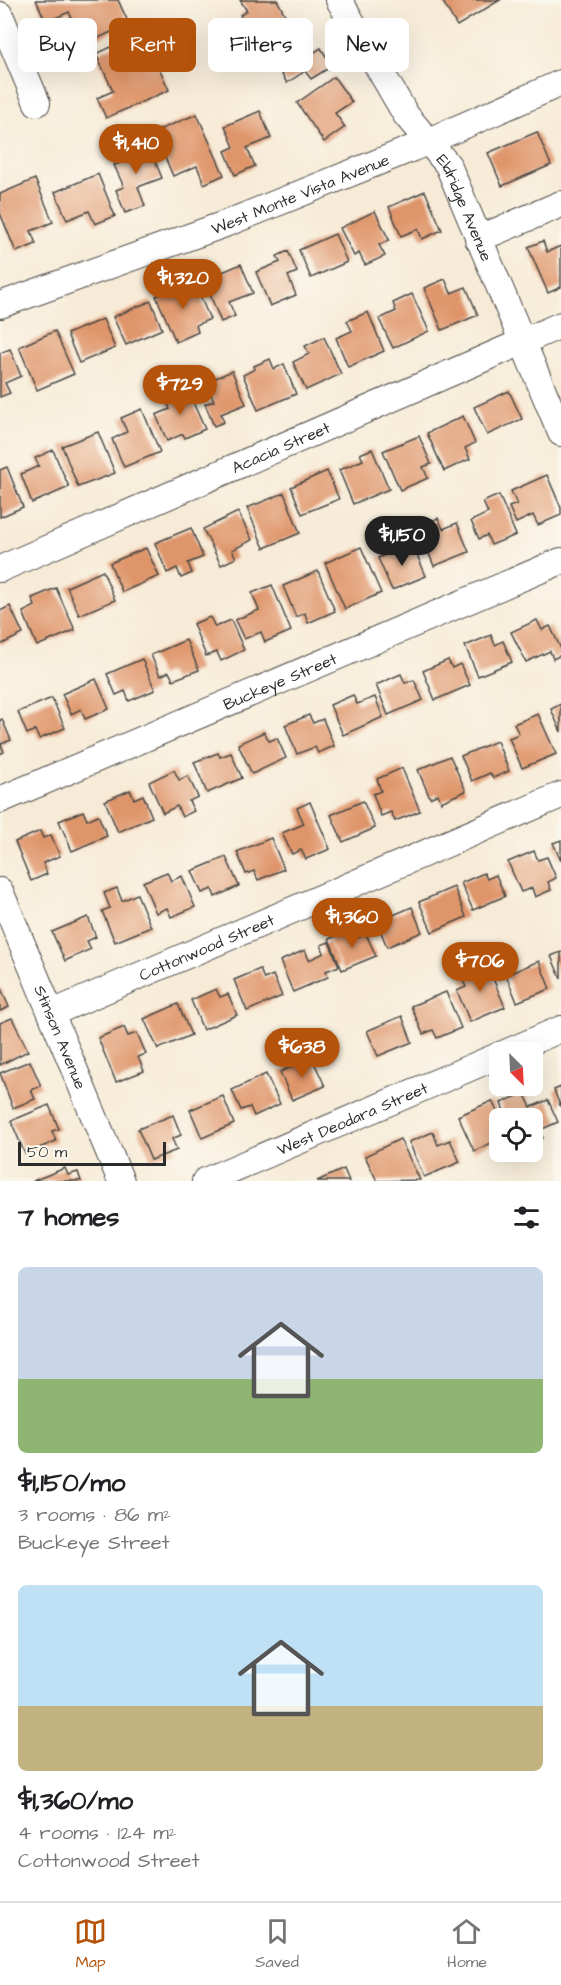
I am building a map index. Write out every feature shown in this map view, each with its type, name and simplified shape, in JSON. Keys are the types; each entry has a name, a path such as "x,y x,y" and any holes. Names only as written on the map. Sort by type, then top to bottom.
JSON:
{"street":[{"name":"Eldridge Avenue","path":"339,0 406,115 448,165 561,433"},
{"path":"0,15 37,103"},
{"name":"West Monte Vista Avenue","path":"0,305 225,224 561,83"},
{"path":"478,238 561,204"},
{"name":"Acacia Street","path":"0,569 561,325"},
{"name":"Buckeye Street","path":"0,800 561,561"},
{"name":"Cottonwood Street","path":"52,1013 561,795"},
{"name":"Stinson Avenue","path":"0,891 121,1181"},
{"path":"531,1042 561,1029"},
{"name":"West Deodara Street","path":"205,1181 489,1060"}],"building":[{"path":"36,0 118,0 126,18 109,18 109,33 97,39 97,18 72,18 69,12 55,18 44,18"},
{"path":"240,0 277,0 287,18 242,18 240,15 247,11"},
{"path":"442,0 500,0 457,26"},
{"path":"109,48 109,72 161,72 169,90 106,118 97,98 113,91 97,54"},
{"path":"321,48 325,55 325,70 311,79 306,72 313,72 313,53"},
{"path":"280,72 304,72 287,83"},
{"path":"334,77 352,102 335,113 345,127 324,142 297,103"},
{"path":"260,111 271,138 247,148 255,166 235,175 225,151 234,147 225,126"},
{"path":"197,114 224,175 204,184 197,166 173,176 154,132"},
{"path":"537,132 551,165 502,186 488,153"},
{"path":"147,141 162,178 138,187 145,206 125,213 116,190 124,187 114,165 126,161 122,151"},
{"path":"98,174 115,216 95,224 89,211 67,220 55,192"},
{"path":"35,179 53,222 31,231 36,244 16,252 0,213 0,194"},
{"path":"425,191 442,230 422,239 418,229 401,236 389,207"},
{"path":"375,211 389,240 379,245 385,256 365,265 359,253 354,256 340,228"},
{"path":"335,234 347,262 311,278 299,250"},
{"path":"543,241 547,252 561,246 561,287 548,293 528,247"},
{"path":"288,251 297,272 288,276 296,295 270,306 256,272 280,262 277,256"},
{"path":"241,264 253,293 229,302 235,316 221,322 204,280"},
{"path":"445,279 451,293 466,287 478,315 442,330 424,288"},
{"path":"193,280 210,319 196,325 198,332 176,342 156,296"},
{"path":"412,294 429,331 393,348 379,319 396,311 393,303"},
{"path":"151,301 162,329 126,345 113,317"},
{"path":"368,312 384,351 348,367 336,338 352,331 347,321"},
{"path":"103,319 115,348 79,363 67,334"},
{"path":"55,331 74,374 37,390 19,347"},
{"path":"324,337 341,374 306,390 293,362 309,354 305,346"},
{"path":"10,349 21,376 5,383 10,393 0,397 0,353"},
{"path":"270,359 274,369 284,364 296,394 258,410 243,375 255,369 254,366"},
{"path":"232,371 246,404 221,414 224,422 214,426 205,404 214,401 206,382"},
{"path":"186,387 205,429 185,438 183,434 167,441 156,415 170,409 164,396"},
{"path":"509,391 522,419 487,435 474,407"},
{"path":"142,409 160,452 124,467 112,439 127,432 121,418"},
{"path":"463,416 475,443 465,448 470,459 444,471 427,433"},
{"path":"98,432 115,473 78,487 62,446"},
{"path":"419,436 431,464 423,467 428,478 400,490 383,451"},
{"path":"372,449 389,489 353,504 339,470 363,460 360,454"},
{"path":"53,450 69,487 32,503 21,474 39,466 35,458"},
{"path":"7,467 23,507 0,517 0,470"},
{"path":"327,471 339,499 302,514 291,487"},
{"path":"547,475 561,508 561,515 538,525 533,515 516,523 509,507 517,504 511,491"},
{"path":"284,493 300,533 264,548 247,508"},
{"path":"499,495 516,535 491,545 487,535 479,539 471,521 488,513 483,502"},
{"path":"238,512 252,540 232,550 236,558 221,565 203,529"},
{"path":"438,518 443,529 457,523 469,552 434,566 423,539 432,535 427,523"},
{"path":"191,528 203,557 188,563 192,573 181,578 177,568 167,573 155,543"},
{"path":"412,543 426,576 392,590 378,558"},
{"path":"361,547 381,593 345,609 325,563"},
{"path":"146,548 159,576 122,592 110,563"},
{"path":"103,571 115,600 79,615 67,587"},
{"path":"318,571 335,611 308,623 305,613 296,617 283,586"},
{"path":"272,585 291,631 265,642 261,632 244,639 235,620 259,610 252,593"},
{"path":"56,588 75,630 37,646 23,612 35,606 32,598"},
{"path":"10,606 23,634 0,645 0,611"},
{"path":"210,617 215,627 231,620 244,650 221,661 217,652 206,656 193,624"},
{"path":"537,620 542,630 550,626 561,649 561,655 553,659 550,651 526,662 511,632"},
{"path":"491,635 495,645 503,641 512,662 478,676 465,646"},
{"path":"186,640 199,670 173,680 169,672 160,676 151,655"},
{"path":"142,659 155,690 129,701 125,691 116,695 107,674"},
{"path":"448,660 452,668 460,664 470,685 435,700 423,671"},
{"path":"401,674 405,683 414,680 423,700 388,715 376,685"},
{"path":"96,679 109,709 85,719 81,709 71,714 62,694"},
{"path":"353,695 357,704 375,697 383,717 343,735 330,705"},
{"path":"52,698 65,728 39,739 35,730 27,734 18,712"},
{"path":"561,704 561,732 551,709"},
{"path":"538,714 556,754 522,768 509,738 519,734 514,724"},
{"path":"309,715 313,723 323,719 334,746 318,753 315,747 297,754 285,725"},
{"path":"2,719 11,740 1,744 4,752 0,754 0,720"},
{"path":"264,732 269,741 277,738 286,758 252,774 238,744"},
{"path":"497,741 509,771 493,778 490,773 472,781 461,756"},
{"path":"218,753 220,757 231,753 242,778 207,793 194,762"},
{"path":"450,756 466,791 441,802 438,794 430,798 418,770"},
{"path":"402,768 420,811 395,821 391,812 381,816 373,794 381,791 377,779"},
{"path":"174,770 179,780 188,776 198,797 189,801 194,811 182,817 177,806 163,813 149,782"},
{"path":"130,790 134,799 143,795 152,817 118,832 105,801"},
{"path":"363,801 375,828 343,842 331,815"},
{"path":"310,802 330,849 306,859 301,850 292,854 282,833 304,824 297,808"},
{"path":"83,811 87,820 98,815 107,836 72,851 59,821"},
{"path":"40,831 43,838 51,835 60,856 43,863 47,874 31,881 15,842"},
{"path":"271,838 284,869 258,880 254,871 246,874 237,852"},
{"path":"561,840 561,861 553,843"},
{"path":"534,851 538,860 547,857 556,878 548,882 551,890 535,897 532,888 521,892 508,862"},
{"path":"226,857 239,886 215,897 212,889 202,893 192,871"},
{"path":"167,872 171,881 182,876 195,907 171,917 167,908 156,913 143,882"},
{"path":"484,873 487,879 496,875 505,896 473,910 461,883"},
{"path":"454,887 466,917 432,932 419,902"},
{"path":"117,888 122,901 137,894 151,927 115,942 102,911 110,908 104,893"},
{"path":"412,907 422,932 387,947 377,922"},
{"path":"88,917 96,937 87,941 91,949 65,961 52,932"},
{"path":"354,929 357,938 366,934 376,956 342,970 329,939"},
{"path":"329,942 339,966 326,971 328,977 293,992 280,961 305,950 309,960 324,953 321,945"},
{"path":"561,952 561,979 551,956"},
{"path":"539,961 550,989 517,1002 506,975"},
{"path":"486,962 505,1007 470,1022 457,991 466,987 459,973"},
{"path":"260,969 264,979 273,975 282,996 247,1011 234,980"},
{"path":"0,986 9,1007 0,1011"},
{"path":"216,989 220,997 228,994 237,1015 203,1030 191,1000"},
{"path":"446,992 461,1028 437,1038 433,1030 423,1034 411,1006"},
{"path":"178,1004 191,1035 158,1049 144,1019"},
{"path":"402,1016 412,1042 378,1056 367,1031"},
{"path":"12,1018 28,1051 0,1065 0,1023"},
{"path":"124,1027 128,1036 137,1033 146,1054 138,1057 144,1071 116,1082 98,1038"},
{"path":"312,1058 325,1086 292,1100 280,1072"},
{"path":"30,1061 41,1086 31,1090 35,1099 13,1108 0,1073"},
{"path":"266,1074 280,1104 254,1116 250,1107 241,1110 232,1090"},
{"path":"561,1087 561,1108 554,1090"},
{"path":"223,1096 234,1124 202,1138 190,1110"},
{"path":"517,1096 526,1096 531,1107 548,1100 558,1122 543,1129 543,1108 503,1108 501,1103"},
{"path":"492,1101 496,1108 489,1108 489,1144 474,1151 458,1116"},
{"path":"49,1105 59,1129 52,1131 56,1141 25,1154 11,1121"},
{"path":"173,1115 181,1135 172,1139 177,1150 151,1160 138,1129"},
{"path":"433,1132 438,1145 450,1140 460,1162 424,1177 409,1142"},
{"path":"400,1139 420,1180 377,1181 365,1156"},
{"path":"65,1168 68,1175 78,1172 81,1181 33,1181"},
{"path":"344,1169 349,1181 317,1181"}]}
